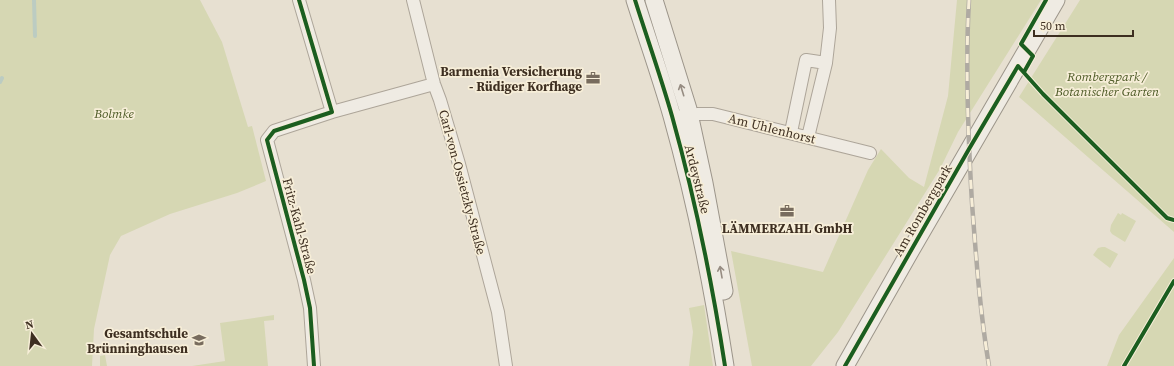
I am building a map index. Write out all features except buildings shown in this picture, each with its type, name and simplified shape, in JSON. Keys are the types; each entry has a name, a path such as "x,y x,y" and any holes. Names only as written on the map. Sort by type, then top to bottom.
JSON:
{"main road":[{"name":"Ardeystraße","path":"634,0 673,119 691,188 710,276 725,366"},
{"name":"Ardeystraße","path":"654,0 689,114 722,274 736,366"},
{"name":"Am Rombergpark","path":"845,366 1056,0"},
{"path":"831,366 862,336"}],"street":[{"path":"299,0 332,112 434,84"},
{"name":"Carl-von-Ossietzky-Straße","path":"412,0 434,84 457,157 498,312 506,366"},
{"path":"808,137 826,63 830,28 829,0"},
{"path":"791,132 806,60 826,63"},
{"name":"Fritz-Kahl-Straße","path":"314,366 310,308 267,140 274,131 332,112"},
{"name":"Am Uhlenhorst","path":"673,119 689,114 713,114 791,132 870,153"}],"green space":[{"name":"Bolmke","path":"0,0 200,0 222,42 248,127 252,126 266,181 237,193 170,214 121,236 110,255 94,329 92,366 0,366"},
{"path":"957,0 1041,0 958,132 940,169 838,332 811,366 752,366 731,251 823,272 868,170 881,149 909,178 924,187 948,96"},
{"name":"Rombergpark / Botanischer Garten","path":"1080,0 1174,0 1174,232 1019,97"},
{"path":"1118,213 1121,215 1122,213 1136,221 1125,242 1112,234 1110,231 1111,225"},
{"path":"1105,247 1118,254 1110,268 1093,255 1098,248"},
{"path":"1174,258 1174,366 1107,366 1119,335"},
{"path":"704,305 713,366 689,366 693,332 689,308"},
{"path":"274,315 274,320 264,321 268,366 192,366 225,361 220,323"},
{"path":"105,355 107,366 100,366 100,356"}],"waterway":[{"path":"34,0 35,36"},
{"path":"0,82 2,78"}],"railway":[{"path":"969,0 967,76 968,127 979,284 989,366"}],"cycle path":[{"path":"299,0 332,112 274,131 267,140 310,308 314,366"},
{"path":"635,0 668,101 688,178 709,272 725,366"},
{"path":"1024,72 1033,56 1021,44 1046,0"},
{"path":"845,366 1018,66 1043,94 1167,218 1174,220"},
{"path":"1124,366 1174,281"}],"place":[{"name":"Barmenia Versicherung - Rüdiger Korfhage","path":"593,78"},
{"name":"LÄMMERZAHL GmbH","path":"787,211"},
{"name":"Gesamtschule Brünninghausen","path":"199,340"}]}
